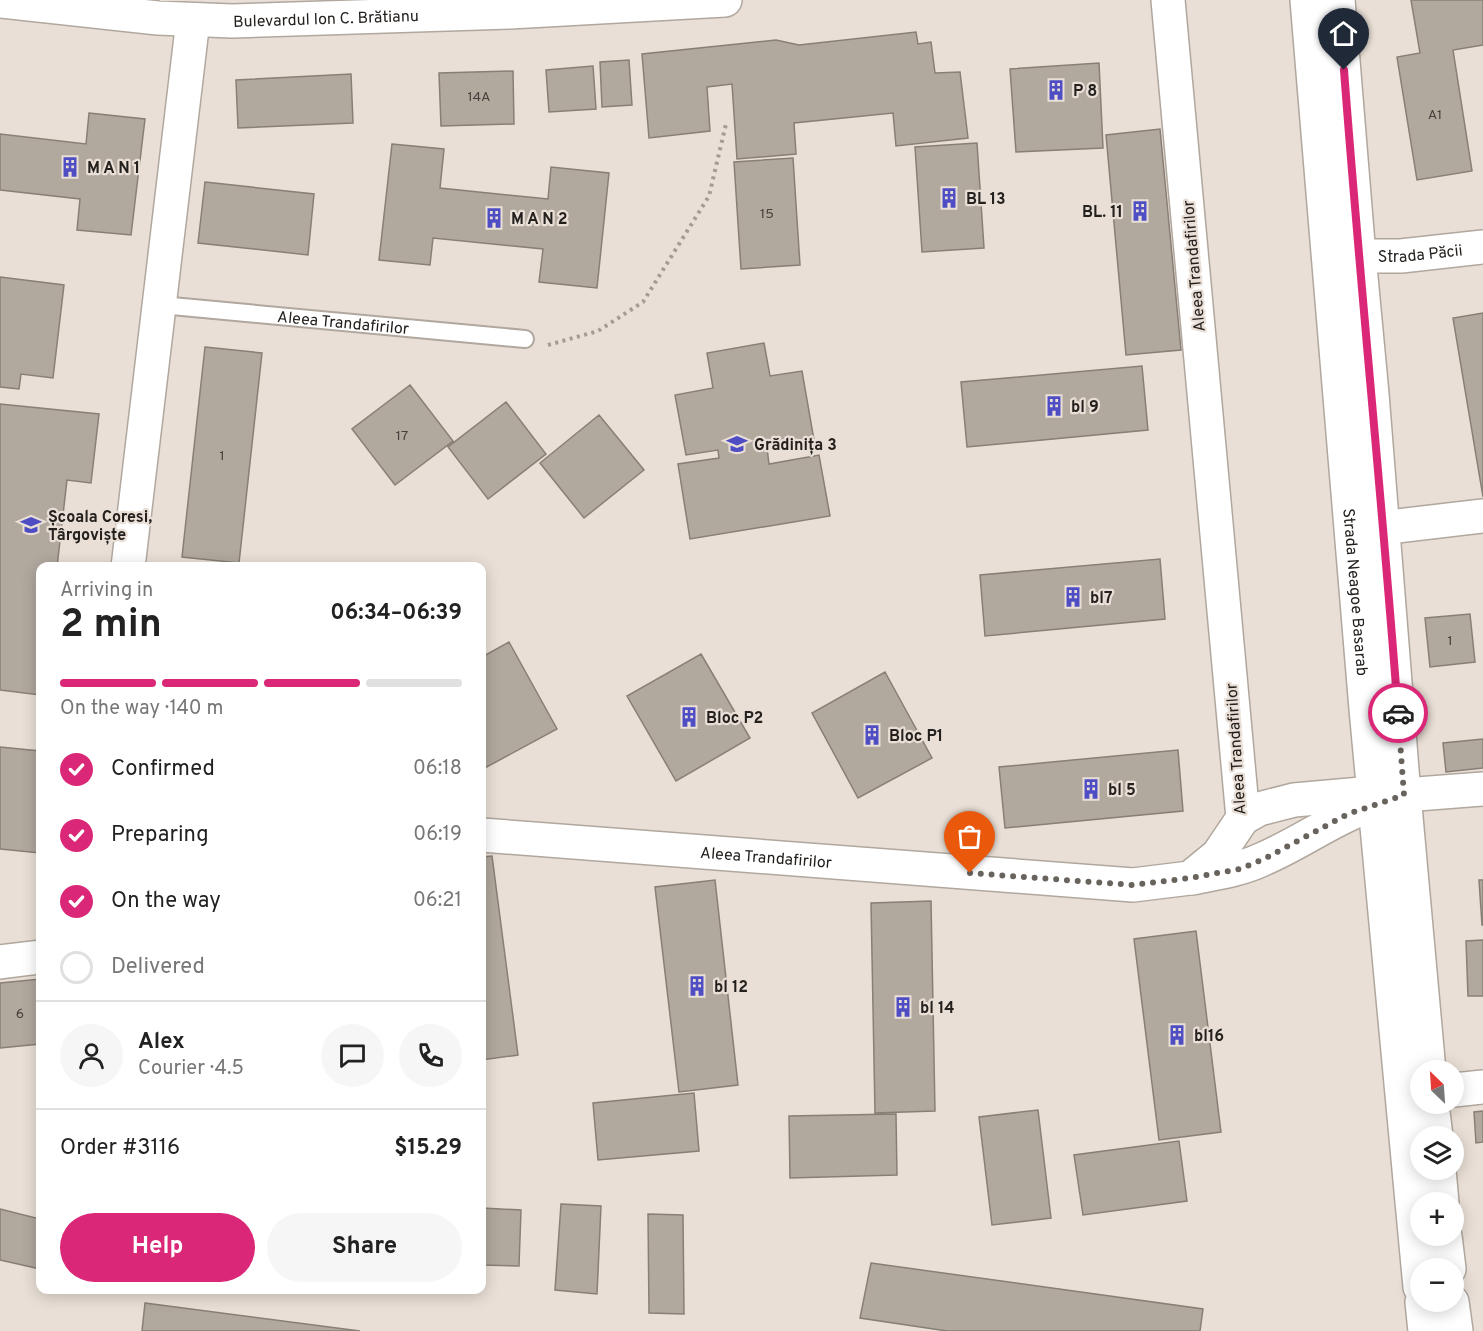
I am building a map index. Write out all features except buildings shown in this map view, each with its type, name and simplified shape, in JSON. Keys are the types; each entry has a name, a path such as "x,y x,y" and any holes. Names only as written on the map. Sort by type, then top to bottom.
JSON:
{"street":[{"name":"Bulevardul Ion C. Brătianu","path":"0,1 148,17 191,10 267,20 510,12 715,0"},
{"name":"Aleea Trandafirilor","path":"486,835 1133,885 1190,878 1218,855 1243,818 1168,0"},
{"name":"Strada Neagoe Basarab","path":"1318,2 1327,249 1351,532 1384,797 1410,1081"},
{"name":"Strada Neagoe Basarab","path":"1318,2 1359,256 1372,394 1383,528 1384,797 1427,1060"},
{"path":"129,562 161,305 191,10"},
{"name":"Strada Păcii","path":"1327,249 1359,256 1401,256 1483,247"},
{"path":"1351,532 1483,516"},
{"path":"1243,818 1258,809 1280,802 1483,789"},
{"path":"1190,878 1248,866 1384,797"},
{"path":"0,962 36,958"},
{"path":"1464,1089 1483,1087"},
{"name":"Strada Neagoe Basarab","path":"1412,1114 1419,1258"},
{"path":"1423,1312 1425,1331"},
{"path":"1453,1312 1456,1331"}],"lane":[{"name":"Aleea Trandafirilor","path":"161,305 525,339"}],"path":[{"path":"542,347 598,331 643,302 709,196 726,124"}],"way so far":[{"path":"970,873 1133,885 1240,869 1264,859 1348,814 1404,795 1398,713"}],"place":[{"name":"P 8","path":"1056,90"},
{"name":"M A N 1","path":"70,167"},
{"name":"BL 13","path":"949,198"},
{"name":"BL. 11","path":"1140,211"},
{"name":"M A N 2","path":"494,218"},
{"name":"bl 9","path":"1054,406"},
{"name":"Grădinița 3","path":"737,444"},
{"name":"Școala Coresi, Târgoviște","path":"31,525"},
{"name":"bl7","path":"1073,597"},
{"name":"Bloc P2","path":"689,717"},
{"name":"Bloc P1","path":"872,735"},
{"name":"bl 5","path":"1091,789"},
{"name":"bl 12","path":"697,986"},
{"name":"bl 14","path":"903,1007"},
{"name":"bl16","path":"1177,1035"}],"route":[{"path":"1344,70 1398,713"}]}
